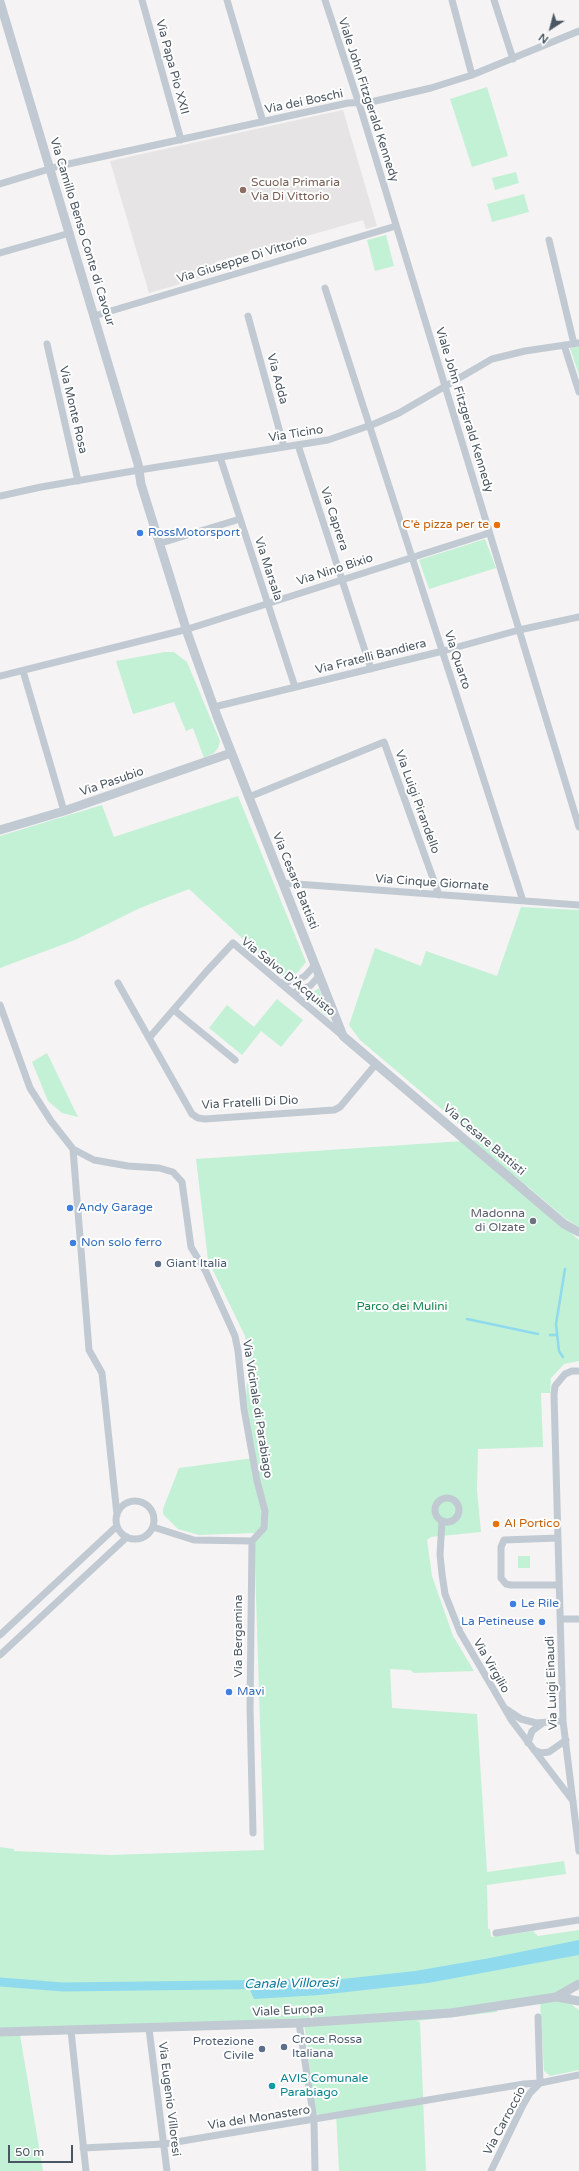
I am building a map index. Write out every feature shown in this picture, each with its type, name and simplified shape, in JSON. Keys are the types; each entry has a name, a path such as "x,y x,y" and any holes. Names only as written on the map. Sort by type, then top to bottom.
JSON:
{"street":[{"name":"Via Papa Pio XXII","path":"142,0 181,140"},
{"path":"227,0 263,122"},
{"name":"Viale John Fitzgerald Kennedy","path":"325,0 446,387 579,827"},
{"path":"452,0 472,75"},
{"path":"494,0 513,59"},
{"name":"Via Camillo Benso Conte di Cavour","path":"0,2 70,233 139,470 141,484 161,543"},
{"name":"Via dei Boschi","path":"0,184 50,170 181,140 358,102 371,102 425,89 472,75 579,31"},
{"name":"Via Giuseppe Di Vittorio","path":"94,316 396,226"},
{"path":"0,253 70,233"},
{"path":"549,240 576,343"},
{"name":"Via Quarto","path":"325,288 523,901"},
{"name":"Via Adda","path":"248,316 284,447"},
{"name":"Via Ticino","path":"0,496 139,470 328,440 369,426 409,408 446,387 475,367 498,357 576,343"},
{"name":"Via Monte Rosa","path":"47,344 78,481"},
{"path":"564,345 579,392"},
{"name":"Via Caprera","path":"298,445 371,669"},
{"name":"Via Marsala","path":"220,457 295,687"},
{"path":"161,543 240,519"},
{"name":"Via Nino Bixio","path":"188,629 489,533"},
{"name":"Via Cesare Battisti","path":"161,543 188,629 188,635 214,707 343,1036 564,1224 579,1232"},
{"name":"Via Fratelli Bandiera","path":"214,707 443,651 519,630 579,617"},
{"path":"0,676 188,629"},
{"path":"24,671 64,811"},
{"name":"Via Luigi Pirandello","path":"248,797 384,742 439,895"},
{"name":"Via Pasubio","path":"0,830 64,811 231,753"},
{"name":"Via Cinque Giornate","path":"282,883 579,905"},
{"name":"Via Salvo D'Acquisto","path":"149,1038 233,943 343,1036"},
{"path":"280,983 298,980 305,976 315,965"},
{"path":"293,993 310,986 319,976"},
{"path":"118,983 149,1038"},
{"name":"Via Vicinale di Parabiago","path":"0,1005 30,1088 51,1121 73,1149 94,1160 128,1166 159,1168 173,1172 182,1182 191,1247 209,1280 235,1336 238,1351 244,1409 257,1481 265,1510 264,1528 252,1540"},
{"path":"174,1010 235,1060"},
{"name":"Via Fratelli Di Dio","path":"149,1038 192,1114 198,1118 206,1119 334,1110 340,1107 376,1064"},
{"path":"73,1149 89,1350 102,1373 117,1526 127,1537 137,1539 143,1537 153,1527 153,1514 147,1505 141,1502 130,1502 124,1504 117,1515"},
{"name":"Via Luigi Einaudi","path":"579,1370 572,1370 560,1379 554,1394 563,1721 579,1851"},
{"name":"Via Virgilio","path":"442,1521 440,1555 445,1594 460,1632 501,1705 528,1743 573,1800"},
{"path":"0,1636 117,1526"},
{"path":"153,1527 194,1540 252,1540"},
{"path":"0,1656 127,1537"},
{"path":"558,1538 504,1540 501,1547 501,1578 506,1584 511,1585 560,1585"},
{"name":"Via Bergamina","path":"252,1540 250,1706 253,1833"},
{"path":"560,1620 579,1619"},
{"path":"501,1705 521,1719 543,1723 563,1721"},
{"path":"528,1743 532,1731 543,1723"},
{"path":"534,1750 541,1753 549,1752 566,1740"},
{"path":"496,1933 579,1920"},
{"name":"Viale Europa","path":"556,1997 579,1984"},
{"path":"579,1988 579,1993"},
{"name":"Viale Europa","path":"0,2032 149,2029 299,2023 451,2013 556,1997 579,2001"},
{"path":"538,2017 540,2083"},
{"path":"299,2023 314,2120 314,2171"},
{"name":"Via Eugenio Villoresi","path":"149,2029 167,2171"},
{"path":"71,2031 86,2171"},
{"name":"Via del Monastero","path":"83,2148 164,2144 524,2084 540,2083 579,2074"},
{"name":"Via Carroccio","path":"491,2171 523,2105 530,2093 540,2083"}],"shaded area":[{"name":"Scuola Primaria Via Di Vittorio","path":"343,110 377,226 366,229 363,220 215,262 218,273 149,293 110,161"}],"green space":[{"path":"487,87 508,156 472,167 450,99"},
{"path":"516,172 519,183 495,190 492,178"},
{"path":"524,194 529,212 492,222 487,204"},
{"path":"386,235 394,266 375,271 367,240"},
{"path":"579,347 579,375 570,348"},
{"path":"485,539 496,568 429,589 419,560"},
{"path":"165,652 174,652 187,662 220,741 218,748 214,753 204,758 193,728 186,731 174,702 133,714 116,661"},
{"path":"238,796 306,962 293,976 283,976 189,889 140,908 75,940 0,968 0,836 102,805 114,837"},
{"name":"Parco dei Mulini","path":"521,907 579,910 579,1227 566,1219 527,1186 523,1190 579,1240 579,1361 564,1364 551,1378 550,1393 541,1393 543,1447 478,1449 477,1490 481,1532 431,1537 427,1540 432,1576 453,1636 474,1671 414,1673 410,1670 390,1669 392,1708 477,1714 487,1872 564,1861 566,1874 487,1885 488,1929 490,1929 491,1937 533,1931 538,1936 579,1930 579,1987 571,1993 573,2006 579,2010 579,2070 550,2076 544,2071 540,1999 497,2005 497,2012 416,2021 420,2022 426,2171 339,2171 336,2113 318,2115 315,2112 304,2022 19,2029 43,2171 0,2171 0,1847 14,1849 14,1851 110,1855 264,1850 254,1533 199,1535 178,1529 163,1514 163,1509 179,1468 254,1458 246,1397 247,1383 252,1382 245,1336 208,1260 196,1159 478,1140 360,1040 349,1025 375,948 421,966 426,951 497,976"},
{"path":"319,988 328,1017 305,997"},
{"path":"277,999 303,1020 281,1047 261,1031 242,1055 209,1028 227,1005 254,1027"},
{"path":"47,1053 78,1117 62,1113 48,1101 32,1062"},
{"path":"518,1556 530,1556 530,1568 518,1568"}],"water":[{"path":"579,1940 579,1955 428,1983 320,1995 254,1999 248,1986 315,1982 415,1971"}],"waterway":[{"path":"563,1357 559,1351 556,1324 565,1269"},
{"path":"467,1319 538,1334"},
{"path":"550,1335 557,1335"},
{"name":"Canale Villoresi","path":"0,1982 63,1987 301,1984"}],"place":[{"name":"Scuola Primaria Via Di Vittorio","path":"243,190"},
{"name":"C'è pizza per te","path":"497,525"},
{"name":"RossMotorsport","path":"140,533"},
{"name":"Andy Garage","path":"70,1208"},
{"name":"Madonna di Olzate","path":"533,1221"},
{"name":"Non solo ferro","path":"73,1243"},
{"name":"Giant Italia","path":"158,1264"},
{"name":"Al Portico","path":"496,1524"},
{"name":"Le Rile","path":"513,1604"},
{"name":"La Petineuse","path":"542,1622"},
{"name":"Mavi","path":"229,1692"},
{"name":"Croce Rossa Italiana","path":"284,2047"},
{"name":"Protezione Civile","path":"262,2049"},
{"name":"AVIS Comunale Parabiago","path":"272,2086"}]}
